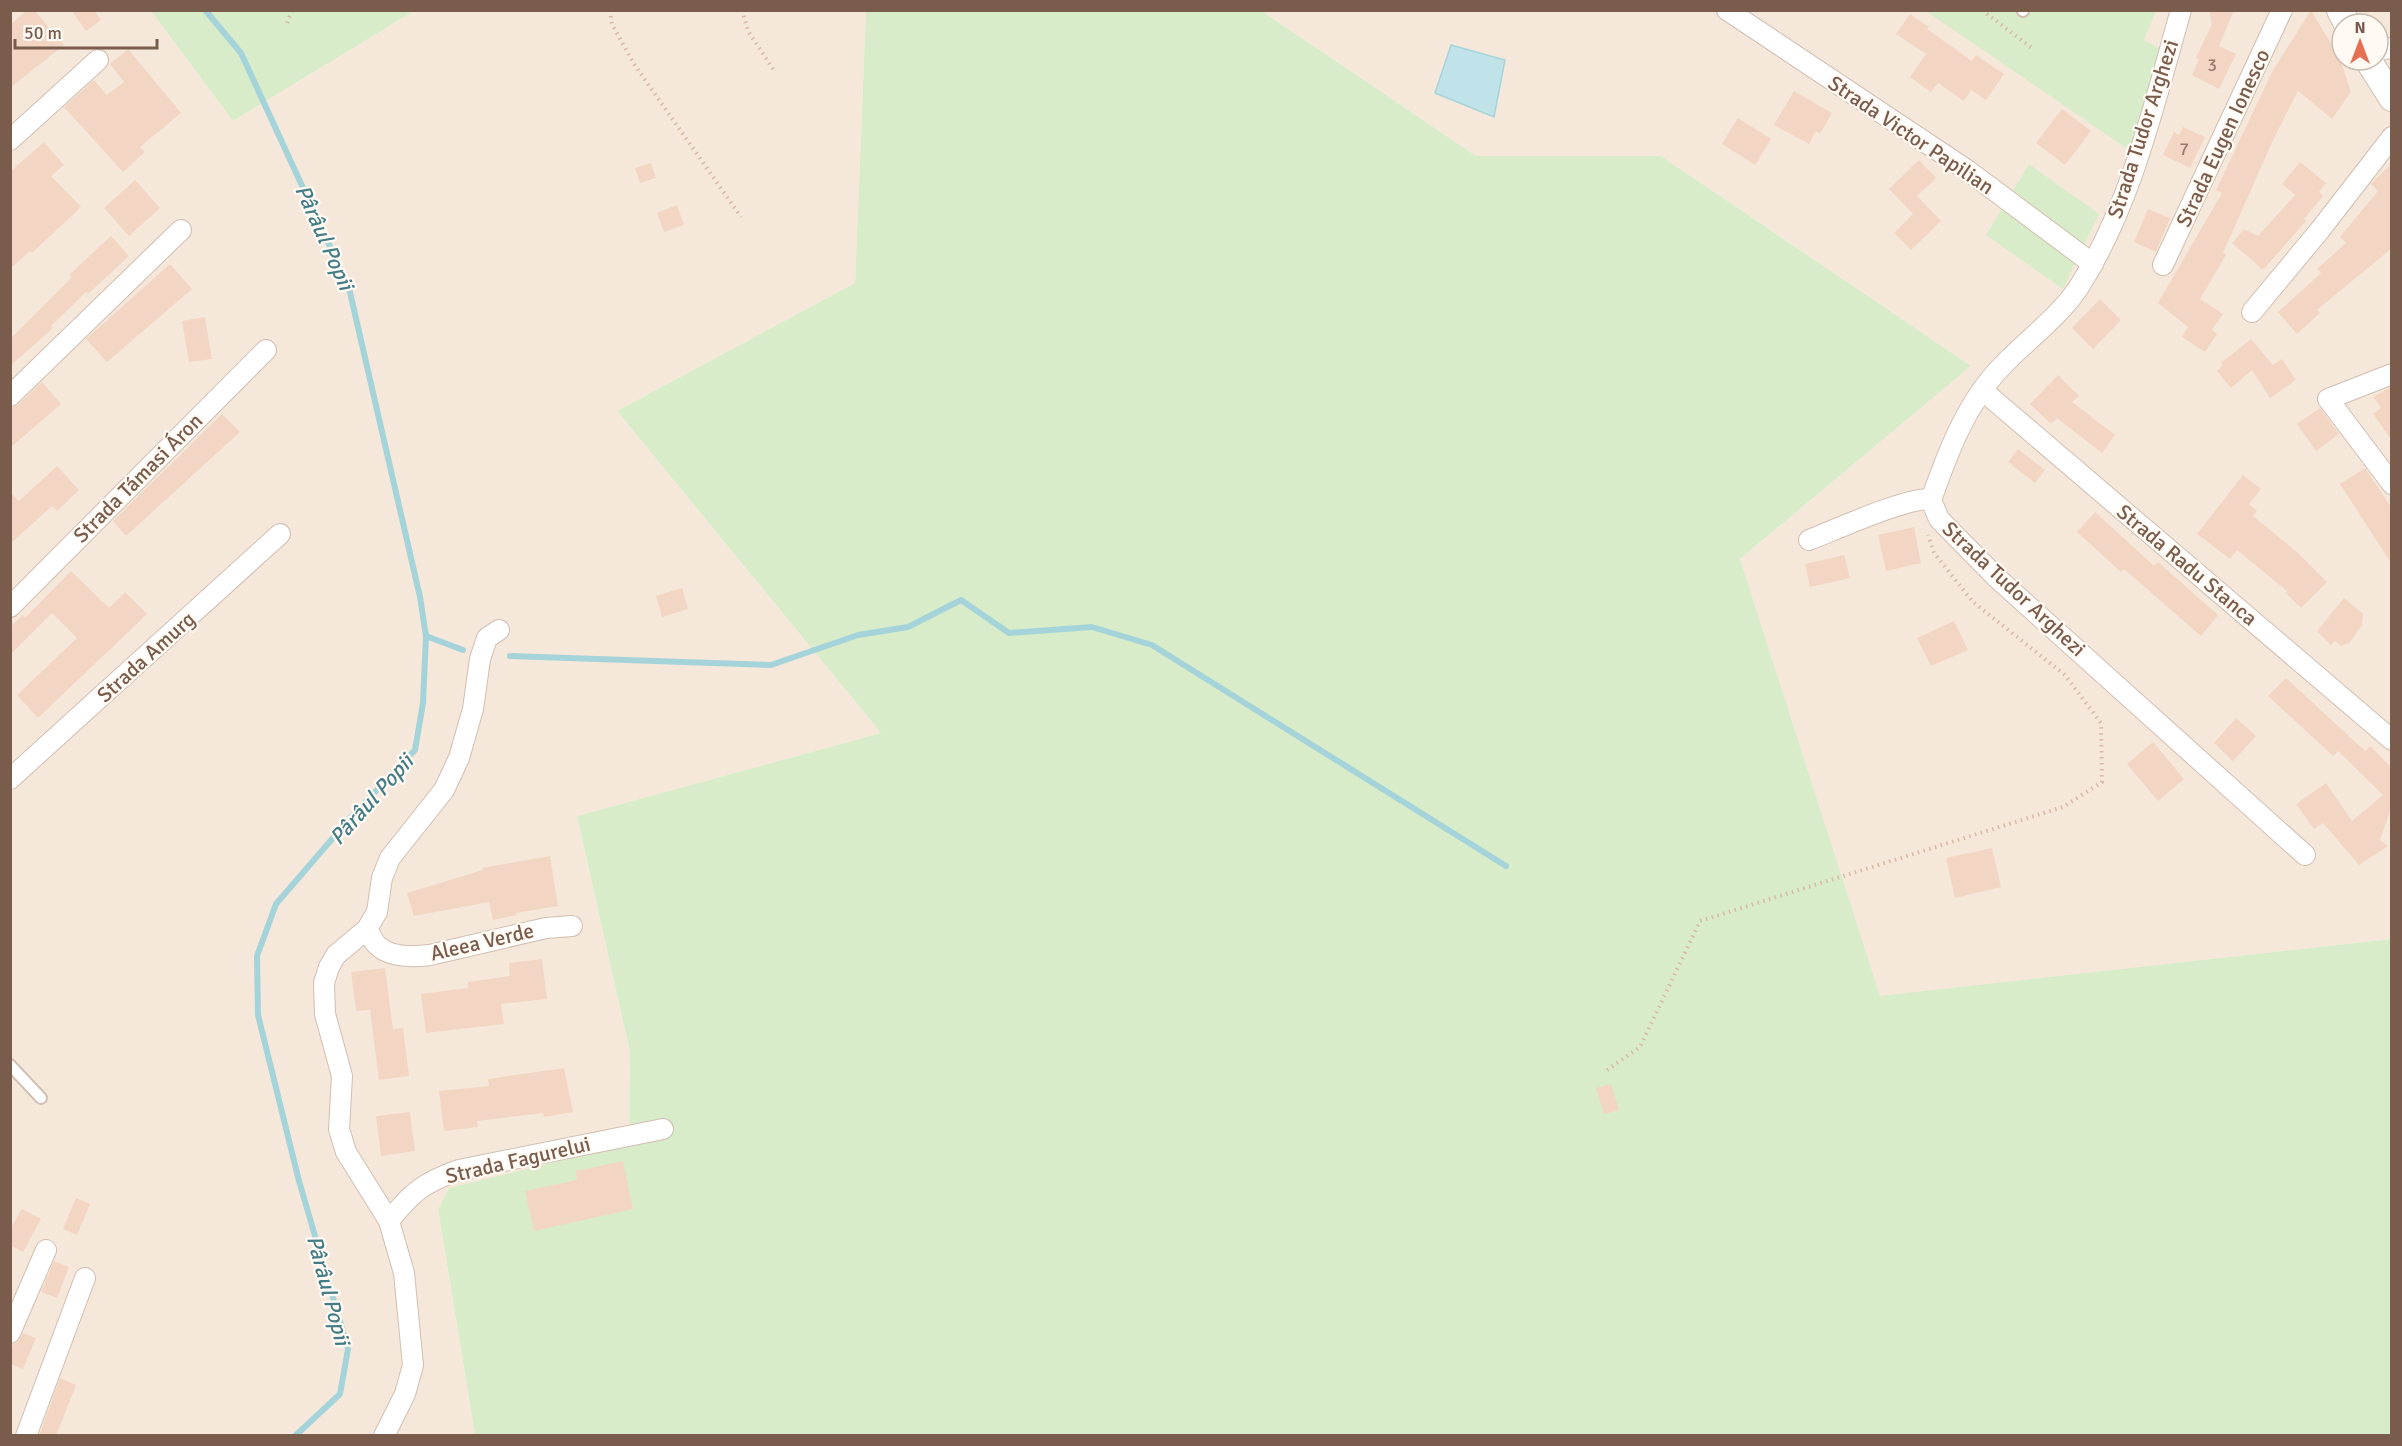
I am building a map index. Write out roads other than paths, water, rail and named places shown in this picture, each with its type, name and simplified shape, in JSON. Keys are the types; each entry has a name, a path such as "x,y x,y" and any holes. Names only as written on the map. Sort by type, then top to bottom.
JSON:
{"street":[{"name":"Strada Victor Papilian","path":"1727,10 1967,170 2093,264"},
{"name":"Strada Tudor Arghezi","path":"2181,10 2130,181 2093,264 2077,290 2058,313 2003,364 1982,390 1952,446 1928,499 1939,519 1997,578 2305,855"},
{"name":"Strada Eugen Ionesco","path":"2163,265 2282,10"},
{"path":"10,140 98,60"},
{"path":"2375,72 2391,98"},
{"path":"2252,312 2320,230 2391,137"},
{"path":"10,396 181,230"},
{"name":"Strada Támasi Áron","path":"10,607 266,350"},
{"path":"2391,374 2328,399 2391,484"},
{"name":"Strada Radu Stanca","path":"1982,390 2391,740"},
{"path":"1809,540 1879,513 1928,499"},
{"name":"Strada Amurg","path":"10,779 280,534"},
{"path":"384,1436 405,1394 413,1365 404,1273 389,1221 346,1152 339,1130 342,1076 323,1000 324,983 336,954 367,929 377,912 382,878 390,858 444,790 459,758 472,709 480,659 487,638 499,630"},
{"name":"Aleea Verde","path":"367,929 378,946 412,957 430,955 546,928 572,926"},
{"name":"Strada Fagurelui","path":"389,1221 417,1190 442,1176 459,1170 663,1129"},
{"path":"10,1333 46,1250"},
{"path":"26,1436 85,1278"}],"lane":[{"path":"10,1065 41,1098"}],"water":[{"path":"1451,45 1505,60 1494,117 1435,93"}],"waterway":[{"name":"Pârâul Popii","path":"205,10 241,53 349,288 420,597 426,636 423,703 415,750 351,817 276,904 257,956 258,1015 299,1181 348,1349 340,1394 295,1436"},
{"path":"510,656 771,665 858,635 908,627 961,600 1009,633 1092,627 1152,645 1506,866"},
{"path":"426,636 463,650"}]}
